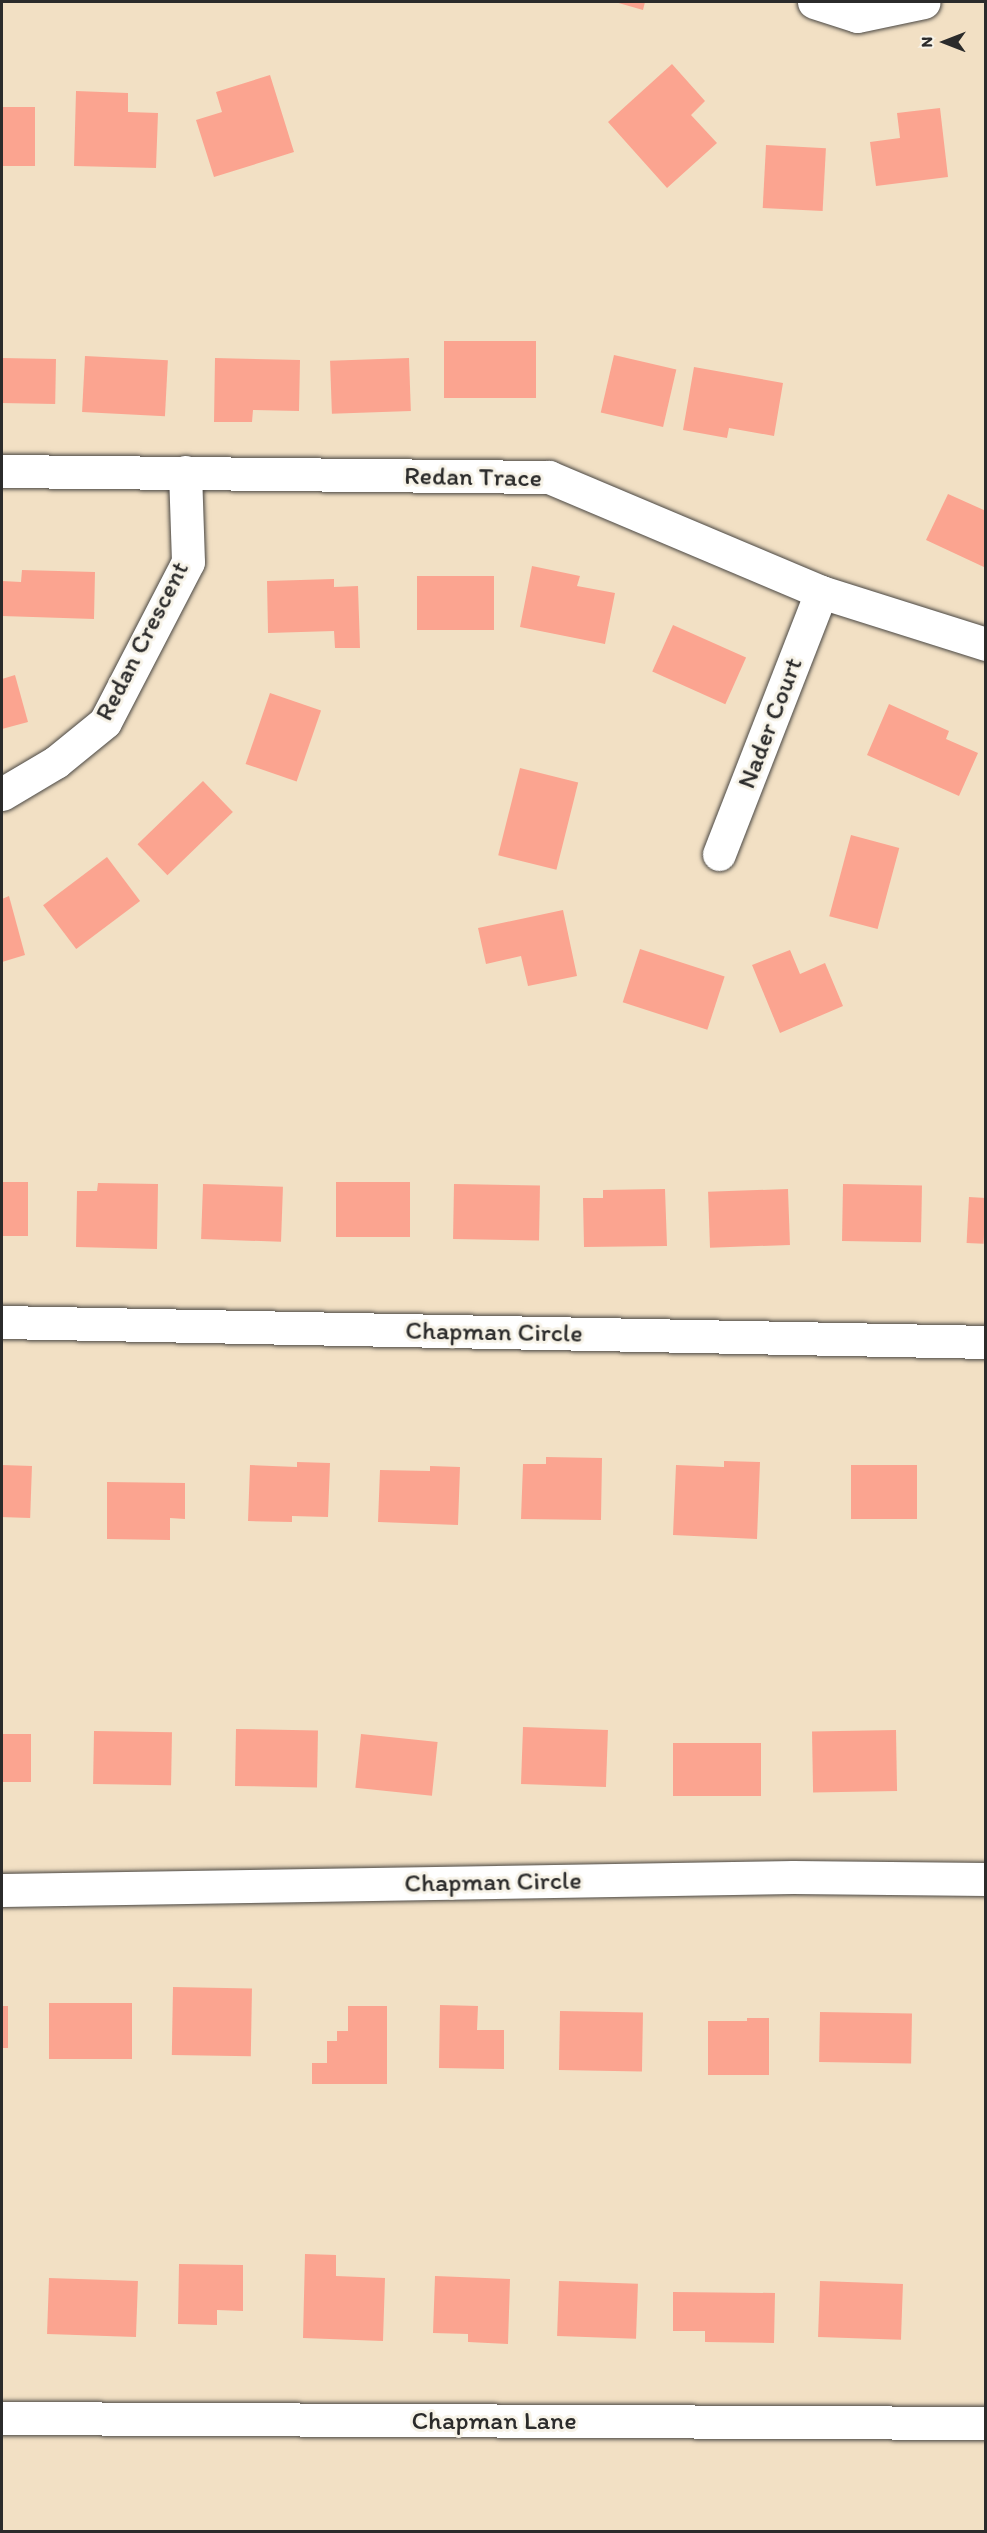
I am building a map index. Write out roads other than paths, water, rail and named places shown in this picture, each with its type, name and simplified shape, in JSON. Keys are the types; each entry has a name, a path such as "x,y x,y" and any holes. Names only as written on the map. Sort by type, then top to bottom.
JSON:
{"street":[{"path":"814,2 857,16 924,2"},
{"name":"Redan Trace","path":"2,471 549,477 821,592 986,644"},
{"name":"Redan Crescent","path":"2,794 56,762 105,722 188,562 185,472"},
{"name":"Nader Court","path":"719,854 821,592"},
{"name":"Chapman Circle","path":"2,1322 986,1342"},
{"name":"Chapman Circle","path":"2,1890 793,1877 986,1879"},
{"name":"Chapman Lane","path":"2,2418 986,2423"}]}
